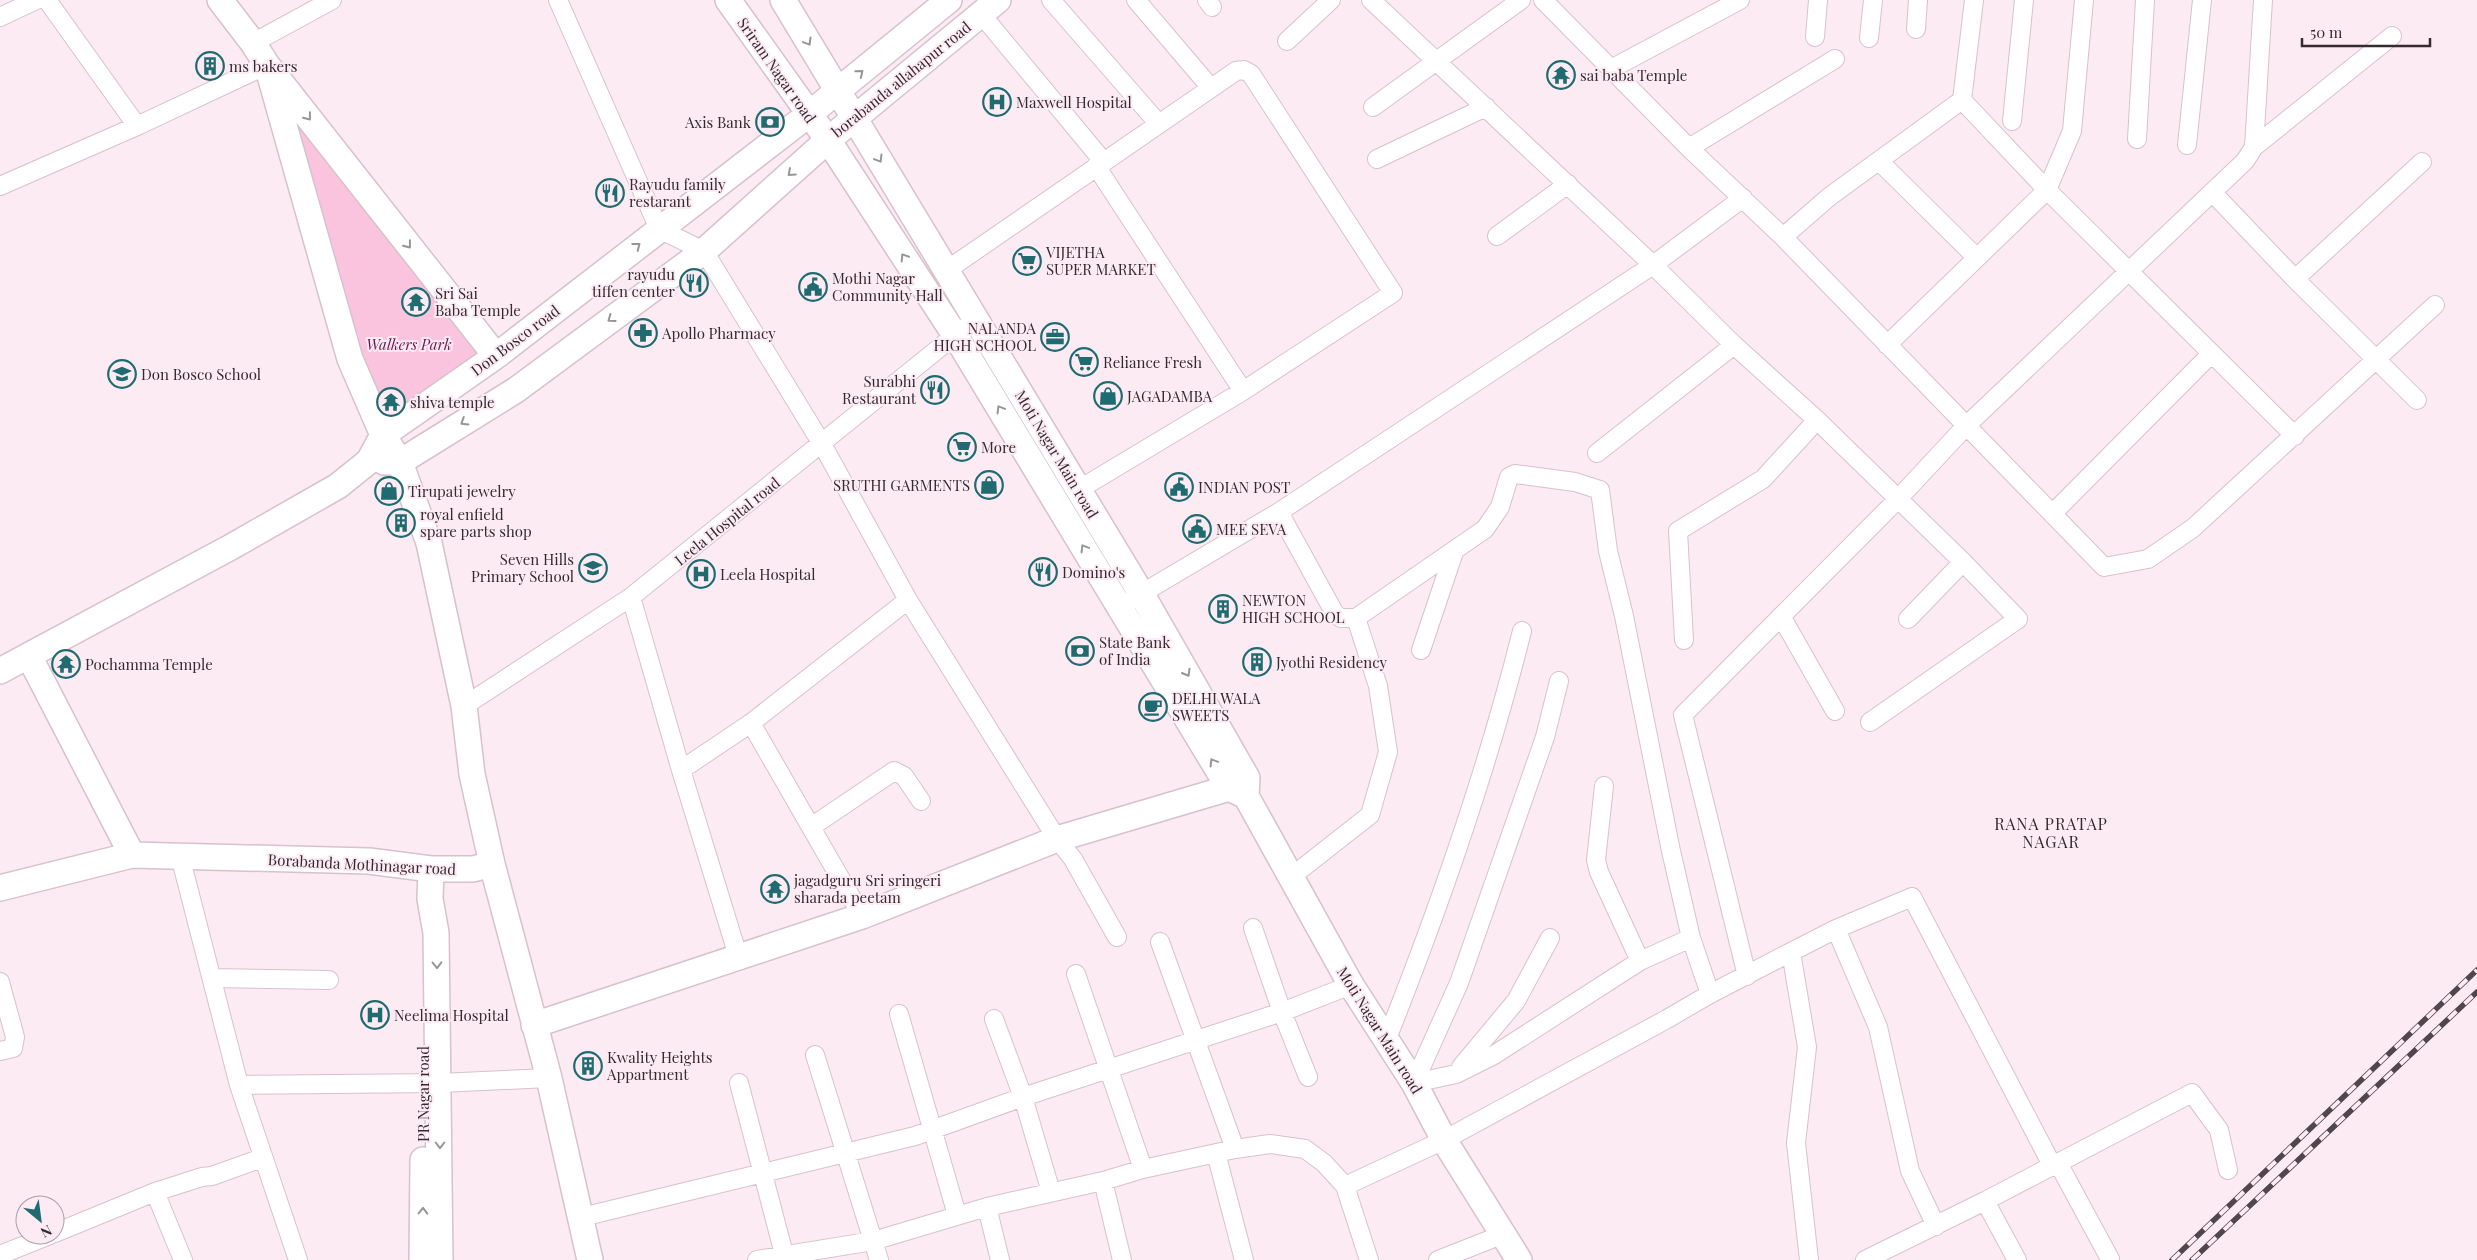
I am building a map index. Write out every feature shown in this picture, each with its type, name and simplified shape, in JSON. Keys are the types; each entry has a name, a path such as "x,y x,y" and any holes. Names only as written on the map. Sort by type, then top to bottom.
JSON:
{"street":[{"path":"0,17 36,0"},
{"path":"47,0 137,126"},
{"path":"220,0 253,43 267,65 496,356"},
{"path":"253,43 332,0"},
{"path":"558,0 659,229 704,251 822,444 908,600 1057,839 1073,859 1117,937"},
{"name":"Sriram Nagar road","path":"728,0 808,115 828,140"},
{"path":"784,0 854,118"},
{"name":"borabanda allahapur road","path":"808,115 949,0"},
{"path":"1051,0 1158,123"},
{"path":"1136,0 1211,88"},
{"path":"1287,41 1331,0"},
{"path":"1371,0 1568,184 1734,345 1818,420 1897,500 1963,562 2018,619 1870,722"},
{"path":"1373,107 1521,0"},
{"path":"1543,0 1689,148 1783,237 2104,567 2148,559 2193,528 2435,305"},
{"path":"1611,69 1740,0"},
{"path":"1815,36 1818,0"},
{"path":"1869,38 1873,0"},
{"path":"1916,29 1918,0"},
{"path":"1783,237 1829,197 1962,100 1974,0"},
{"path":"2012,121 2024,0"},
{"path":"1887,345 2047,190 2072,131 2084,0"},
{"path":"2137,139 2145,0"},
{"path":"2187,145 2202,0"},
{"path":"2254,147 2263,0"},
{"path":"989,7 1100,164 1243,391"},
{"name":"borabanda allahapur road","path":"828,140 989,7"},
{"path":"1747,976 1683,715 1897,500 1966,426 2245,161 2254,147 2392,36"},
{"path":"1689,148 1836,59"},
{"path":"0,186 137,126 267,65"},
{"path":"267,65 350,359 383,435 400,462 429,543 464,706 472,774 492,864 549,1078 582,1216 590,1260"},
{"path":"947,270 1158,123 1236,71 1244,70 1251,74 1393,293 1243,391 1078,490"},
{"path":"1962,100 2047,190 2295,436"},
{"path":"1377,159 1486,107"},
{"name":"Don Bosco road","path":"369,461 383,435 496,356 808,115"},
{"name":"Moti Nagar Main road","path":"854,118 1141,593 1241,787 1351,985 1414,1083 1444,1140 1519,1260"},
{"path":"0,671 306,505 338,486 369,461 400,462 516,390 704,251 828,140"},
{"name":"Moti Nagar Main road","path":"828,140 955,335 1119,607 1241,787"},
{"path":"1879,161 1977,258"},
{"path":"2295,279 2422,162"},
{"path":"1496,236 1568,184"},
{"path":"2212,192 2295,279 2377,358 2417,400"},
{"path":"1119,607 1279,512 1653,265 1743,198"},
{"name":"Leela Hospital road","path":"464,706 631,597 976,318"},
{"path":"1597,453 1734,345"},
{"path":"2052,514 2211,354"},
{"path":"1684,640 1678,531 1763,479 1818,420"},
{"path":"1279,512 1335,614 1341,618 1356,618 1485,529 1500,507 1509,477 1515,474 1576,482 1600,490 1608,551 1624,616 1671,851 1691,938 1710,994"},
{"path":"1421,650 1454,552"},
{"path":"1908,619 1963,562"},
{"path":"631,597 738,956"},
{"path":"681,770 751,723 908,600"},
{"path":"1781,616 1835,711"},
{"path":"1291,877 1370,815 1388,752 1378,686 1356,618"},
{"path":"1386,1040 1426,942 1469,821 1502,714 1522,631"},
{"path":"29,656 132,855"},
{"path":"1414,1083 1459,983 1545,737 1559,682"},
{"path":"751,723 862,916"},
{"path":"811,827 894,771 904,776 921,801"},
{"path":"1604,786 1596,860 1599,872 1640,961"},
{"path":"534,1025 862,916 1057,839 1241,787"},
{"name":"Borabanda Mothinagar road","path":"0,888 132,855 369,861 431,869 473,869 492,864"},
{"path":"180,856 239,1085 262,1158 298,1260"},
{"name":"PR Nagar road","path":"422,1260 432,1083 436,933 430,899 431,869"},
{"path":"1344,1186 1444,1140 1668,1019 1710,994 1836,929 1912,897 2056,1165 2110,1259"},
{"path":"1253,928 1282,1012 1308,1076"},
{"path":"1836,929 1878,1027 1910,1171 1936,1226"},
{"path":"1456,1074 1516,1001 1550,938"},
{"path":"1414,1083 1456,1074 1494,1055 1640,961 1691,938"},
{"path":"1160,942 1235,1149"},
{"path":"1791,952 1807,1047 1796,1143 1809,1260"},
{"path":"1076,974 1144,1169"},
{"path":"212,978 330,980"},
{"path":"0,982 15,1038 13,1048 0,1051"},
{"path":"582,1216 845,1153 933,1129 1022,1097 1282,1012 1351,985"},
{"path":"899,1014 956,1215"},
{"path":"994,1019 1022,1097 1051,1192"},
{"path":"815,1055 879,1260"},
{"path":"239,1085 432,1083 549,1078"},
{"path":"739,1082 784,1254"},
{"name":"PR Nagar road","path":"432,1083 440,1260"},
{"path":"1864,1260 1883,1256 1936,1226 2192,1093 2219,1130 2228,1170"},
{"path":"760,1260 784,1254 873,1241 987,1207 1103,1181 1144,1169 1235,1149 1270,1144 1305,1149 1324,1162 1344,1186 1368,1260"},
{"path":"1216,1153 1244,1260"},
{"path":"65,1229 155,1192 202,1177 212,1176 262,1158"},
{"path":"1103,1181 1122,1260"},
{"path":"155,1192 182,1260"},
{"path":"1986,1201 2017,1260"},
{"path":"987,1207 1000,1260"},
{"path":"1438,1260 1504,1234"},
{"path":"0,1255 25,1245"}],"green space":[{"name":"Walkers Park","path":"290,110 479,355 389,419 359,348"}],"railway":[{"path":"2172,1260 2477,970"},
{"path":"2192,1260 2477,992"}],"place":[{"name":"ms bakers","path":"210,66"},
{"name":"sai baba Temple","path":"1561,75"},
{"name":"Maxwell Hospital","path":"997,102"},
{"name":"Axis Bank","path":"770,122"},
{"name":"Rayudu family restarant","path":"610,193"},
{"name":"VIJETHA SUPER MARKET","path":"1027,261"},
{"name":"rayudu tiffen center","path":"694,283"},
{"name":"Mothi Nagar Community Hall","path":"813,287"},
{"name":"Sri Sai Baba Temple","path":"416,302"},
{"name":"Apollo Pharmacy","path":"643,333"},
{"name":"NALANDA HIGH SCHOOL","path":"1055,337"},
{"name":"Reliance Fresh","path":"1084,362"},
{"name":"Don Bosco School","path":"122,374"},
{"name":"Surabhi Restaurant","path":"935,390"},
{"name":"JAGADAMBA","path":"1108,396"},
{"name":"shiva temple","path":"391,402"},
{"name":"More","path":"962,447"},
{"name":"SRUTHI GARMENTS","path":"989,485"},
{"name":"INDIAN POST","path":"1179,487"},
{"name":"Tirupati jewelry","path":"389,491"},
{"name":"royal enfield spare parts shop","path":"401,523"},
{"name":"MEE SEVA","path":"1197,529"},
{"name":"Seven Hills Primary School","path":"593,568"},
{"name":"Domino's","path":"1043,572"},
{"name":"Leela Hospital","path":"701,574"},
{"name":"NEWTON HIGH SCHOOL","path":"1223,609"},
{"name":"State Bank of India","path":"1080,651"},
{"name":"Jyothi Residency","path":"1257,662"},
{"name":"Pochamma Temple","path":"66,664"},
{"name":"DELHI WALA SWEETS","path":"1153,707"},
{"name":"jagadguru Sri sringeri sharada peetam","path":"775,889"},
{"name":"Neelima Hospital","path":"375,1015"},
{"name":"Kwality Heights Appartment","path":"588,1066"}],"district":[{"name":"RANA PRATAP NAGAR","path":"2051,832"}]}
